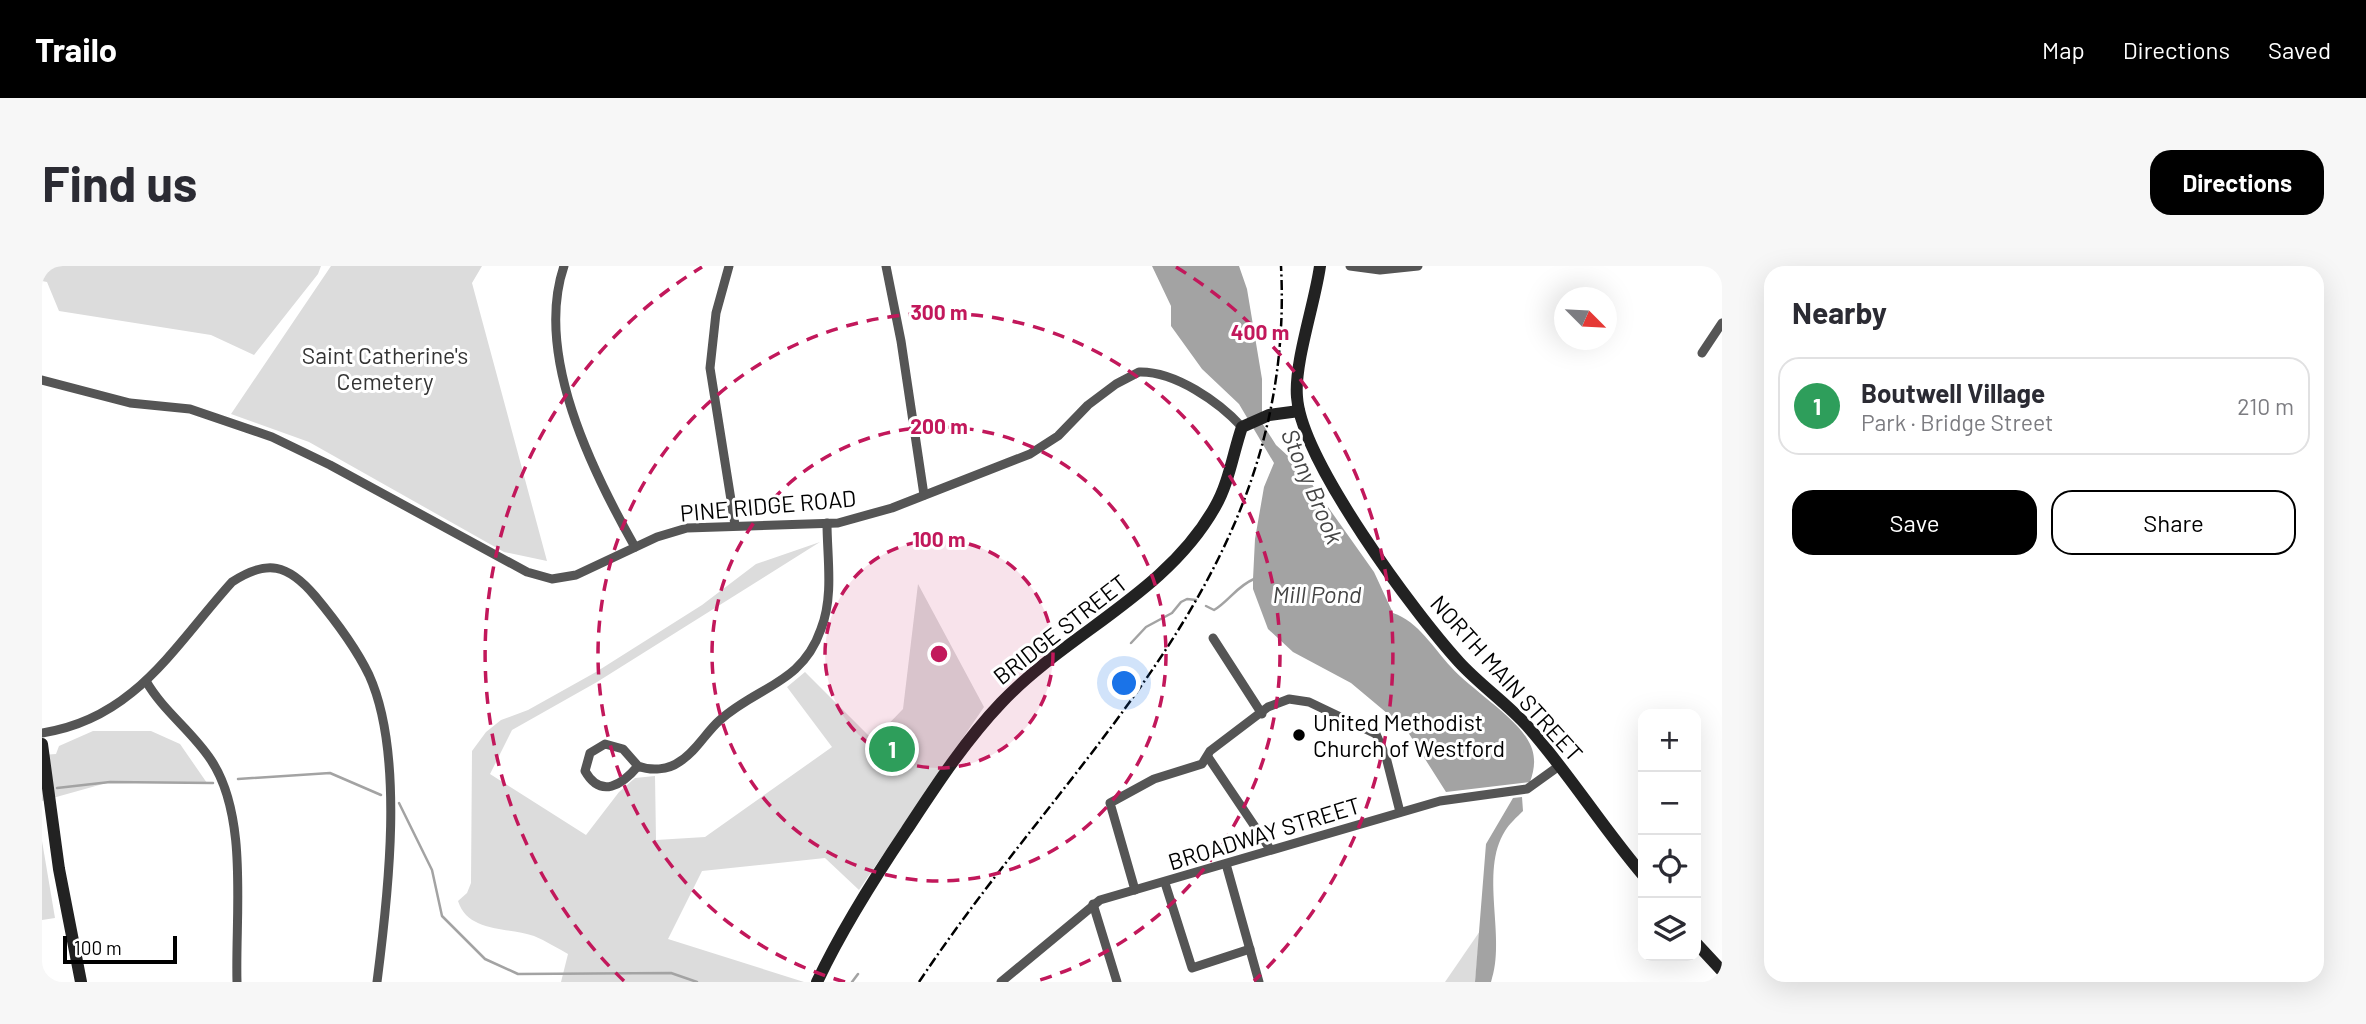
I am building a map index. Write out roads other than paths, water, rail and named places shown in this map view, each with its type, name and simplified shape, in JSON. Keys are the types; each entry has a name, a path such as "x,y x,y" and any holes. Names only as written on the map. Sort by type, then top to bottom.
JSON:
{"main road":[{"name":"NORTH MAIN STREET","path":"1320,266 1298,380 1299,411 1320,460 1386,569 1455,657 1516,715 1559,766 1638,869"},
{"path":"1245,425 1265,416 1299,411"},
{"name":"BRIDGE STREET","path":"817,982 849,919 883,865 948,767 977,730 1034,672 1157,579 1201,527 1220,497 1245,425"},
{"path":"42,744 59,869 80,982"},
{"path":"1701,948 1722,971"}],"street":[{"path":"564,266 558,282 555,326 571,407 587,456 635,547"},
{"path":"729,266 713,327 710,377 735,525"},
{"path":"886,266 901,341 924,495"},
{"path":"1350,266 1380,270 1418,266"},
{"path":"1702,353 1722,323"},
{"name":"PINE RIDGE ROAD","path":"42,380 130,403 190,410 272,437 319,459 527,572 561,579 687,528 827,523 858,519 1030,454 1058,436 1088,405 1116,384 1139,372 1179,382 1245,425"},
{"path":"638,766 625,781 606,788 597,785 585,771 590,753 605,744 623,749 638,766 656,769 679,763 723,718 783,682 799,667 817,639 825,618 828,580 827,523"},
{"path":"42,733 71,729 97,718 146,681 232,582 253,569 274,567 290,572 306,585 338,624 369,676 378,702 388,762 391,805 388,878 377,982"},
{"path":"1213,638 1262,714"},
{"path":"146,681 158,699 211,760 230,801 235,866 237,982"},
{"path":"1135,890 1110,803 1154,779 1202,764 1210,751 1268,707 1282,701 1298,699 1372,730 1387,757 1400,812"},
{"path":"1208,757 1270,849"},
{"name":"BROADWAY STREET","path":"1001,982 1093,904 1270,849 1448,799 1527,789 1559,766"},
{"path":"1226,864 1259,982"},
{"path":"1165,883 1192,968 1250,949"},
{"path":"1093,904 1117,982"}],"water":[{"name":"Mill Pond","path":"1152,266 1239,266 1247,289 1262,379 1262,423 1276,445 1299,466 1374,572 1393,613 1418,629 1459,675 1511,719 1526,737 1534,759 1530,782 1446,792 1406,729 1351,683 1293,652 1268,629 1253,589 1253,579 1255,539 1264,487 1274,463 1239,404 1202,369 1171,326 1171,306"},
{"path":"1522,797 1523,811 1505,831 1494,866 1496,946 1491,982 1475,982 1486,844 1513,798"}],"waterway":[{"path":"1206,606 1214,610 1254,579"},
{"path":"1131,643 1146,627 1172,613 1181,602 1187,599 1196,600"},
{"path":"238,779 330,773 381,795"},
{"path":"57,788 110,782 213,783"},
{"path":"399,803 432,870 442,916 485,959 518,974 671,973 697,982"},
{"path":"852,982 858,974"}],"railway":[{"path":"919,982 980,897 1106,734 1164,652 1214,566 1253,475 1276,376 1281,266"}],"place":[{"name":"United Methodist Church of Westford","path":"1299,735"},
{"name":"Boutwell Village","path":"892,749"}],"park label":[{"name":"Saint Catherine's Cemetery","path":"385,368"}],"water label":[{"name":"Stony Brook","path":"1313,486"}]}
